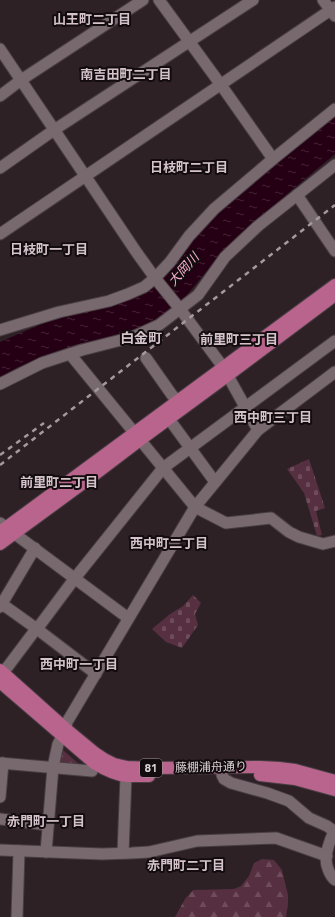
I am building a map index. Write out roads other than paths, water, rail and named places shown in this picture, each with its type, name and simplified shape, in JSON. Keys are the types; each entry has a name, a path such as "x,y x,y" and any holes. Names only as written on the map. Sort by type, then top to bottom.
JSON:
{"main road":[{"path":"137,436 169,419 225,372 335,285"},
{"path":"0,544 5,529 90,478 177,400 274,341 335,295"},
{"name":"藤棚浦舟通り","path":"1,675 64,732 94,763 106,770 126,776 265,775 295,779 335,790"},
{"name":"藤棚浦舟通り","path":"64,732 104,759 114,764 126,767 260,767 294,770 335,781"}],"street":[{"path":"0,96 21,80 143,0"},
{"path":"159,0 273,159"},
{"path":"0,168 54,130 253,0"},
{"path":"323,0 334,11"},
{"path":"0,234 326,13 334,11"},
{"path":"0,50 156,279 225,372 258,430"},
{"path":"1,328 59,312 109,301 128,294 156,279 189,236 214,209 335,109"},
{"path":"0,384 42,363 133,337 159,325 179,308 198,295 225,257 258,226 335,166"},
{"path":"297,195 335,251"},
{"path":"1,675 75,578 163,468 335,341"},
{"path":"70,354 194,507 226,523 270,518 299,538 323,544 335,541"},
{"path":"146,358 177,400"},
{"path":"46,852 53,768 58,744 67,722 194,507 258,430 335,372"},
{"path":"169,419 215,482"},
{"path":"5,529 35,548 128,618"},
{"path":"35,548 1,606 37,629 96,674"},
{"path":"0,797 1,763 92,771"},
{"path":"222,775 224,779 231,783 267,793 288,801 309,818 327,826 334,831 326,860 329,871 335,880"},
{"path":"123,853 126,776"},
{"path":"0,819 48,825"},
{"path":"0,850 102,854 149,852 197,841 276,838 327,856"},
{"path":"17,917 18,851"}],"water":[{"name":"大岡川","path":"335,116 335,154 261,216 221,254 181,302 162,316 144,326 110,337 74,345 18,367 0,377 0,342 46,322 130,298 211,218"}],"railway":[{"path":"0,465 335,205"},
{"path":"0,455 44,423"}],"district":[{"name":"山王町二丁目","path":"92,19"},
{"name":"南吉田町二丁目","path":"126,74"},
{"name":"日枝町二丁目","path":"189,167"},
{"name":"日枝町一丁目","path":"49,249"},
{"name":"白金町","path":"141,338"},
{"name":"前里町三丁目","path":"239,339"},
{"name":"西中町三丁目","path":"273,417"},
{"name":"前里町二丁目","path":"59,482"},
{"name":"西中町二丁目","path":"169,543"},
{"name":"西中町一丁目","path":"79,664"},
{"name":"赤門町一丁目","path":"46,821"},
{"name":"赤門町二丁目","path":"186,865"}]}
